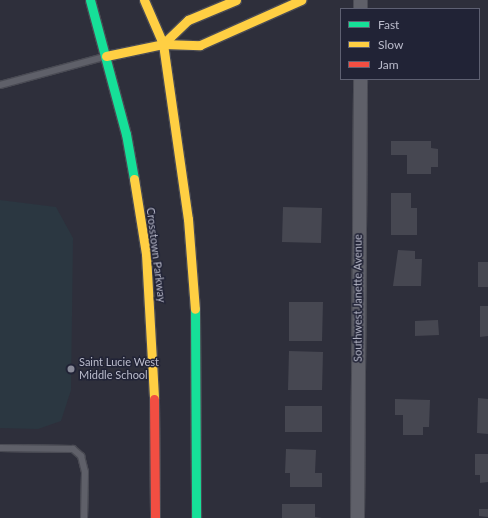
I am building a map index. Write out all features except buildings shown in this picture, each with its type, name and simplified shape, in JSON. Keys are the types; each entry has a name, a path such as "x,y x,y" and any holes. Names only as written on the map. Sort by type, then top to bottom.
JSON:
{"main road":[{"name":"Crosstown Parkway","path":"90,0 126,134 146,254 154,350 155,518"},
{"path":"144,0 163,44 177,134 196,318 196,518"},
{"path":"163,44 188,20 236,0"},
{"path":"106,56 163,44 200,45 301,0"}],"street":[{"name":"Southwest Janette Avenue","path":"357,518 360,80"}],"lane":[{"path":"0,85 106,56"},
{"path":"0,448 73,449 80,456 85,472 84,518"}],"shaded area":[{"path":"0,200 56,207 73,238 71,390 61,421 38,429 0,428"}],"traffic: fast":[{"path":"90,0 126,134 134,179"},
{"path":"195,309 196,518"}],"traffic: slow":[{"path":"144,0 163,44 188,219 195,309"},
{"path":"163,44 188,20 236,0"},
{"path":"106,56 163,44 200,45 301,0"},
{"path":"134,179 146,254 154,399"}],"traffic: jam":[{"path":"154,399 155,518"}],"place":[{"name":"Saint Lucie West Middle School","path":"71,369"}]}
